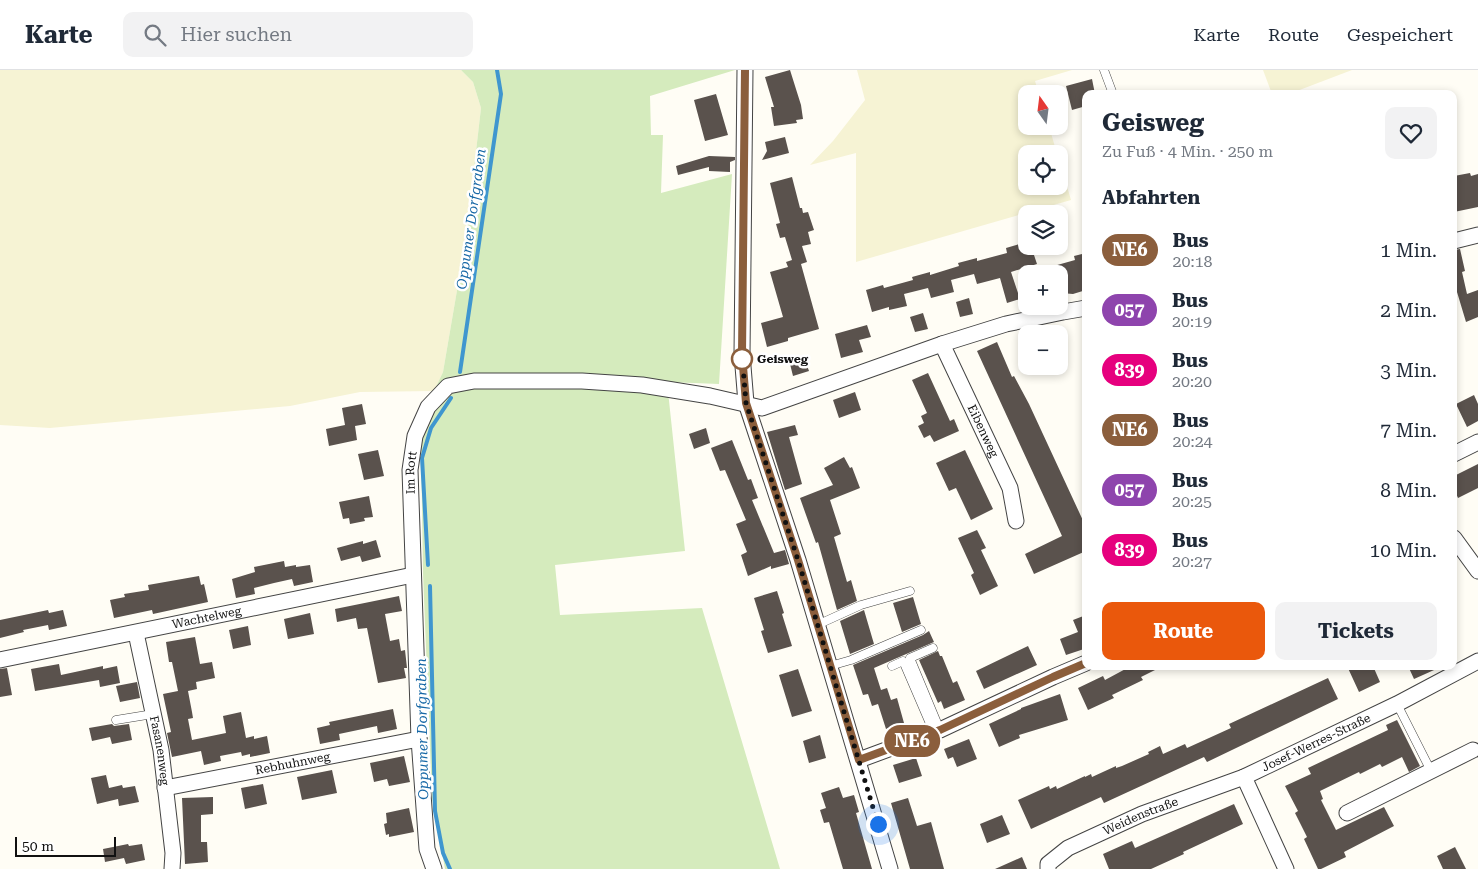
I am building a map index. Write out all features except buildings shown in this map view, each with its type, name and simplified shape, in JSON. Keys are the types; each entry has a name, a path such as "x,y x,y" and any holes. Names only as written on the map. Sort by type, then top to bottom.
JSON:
{"street":[{"path":"745,70 742,354 746,403 798,560 890,869"},
{"path":"1457,240 1478,235"},
{"path":"746,403 762,408 942,344 1006,324 1082,309"},
{"name":"Eibenweg","path":"942,344 1010,488 1016,520"},
{"name":"Im Rott","path":"434,869 427,849 419,739 410,470 415,436 428,407 448,386 474,381 582,381 642,385 746,403"},
{"path":"1457,452 1478,442"},
{"path":"1457,542 1478,571"},
{"name":"Wachtelweg","path":"0,660 413,575"},
{"name":"Fasanenweg","path":"136,633 161,750 173,853 172,869"},
{"name":"Josef-Werres-Straße","path":"1244,777 1397,704 1478,661"},
{"path":"859,760 937,732 1082,665"},
{"name":"Rebhuhnweg","path":"166,788 419,739"},
{"path":"1346,813 1473,750"},
{"path":"1244,777 1286,869"},
{"name":"Weidenstraße","path":"1048,869 1048,864 1068,848 1142,814 1244,777"}],"lane":[{"path":"1104,70 1112,90"},
{"path":"817,625 861,605 910,591"},
{"path":"830,666 851,660 922,630"},
{"path":"933,648 910,658 937,732"},
{"path":"892,666 902,661 937,732"},
{"path":"1397,704 1431,771"},
{"path":"116,720 153,714"}],"shaded area":[{"path":"0,70 461,70 473,82 481,108 466,238 443,372 434,391 360,392 290,406 50,428 0,425"},
{"path":"857,70 1072,70 1035,81 1036,85 1018,85 1018,135 1052,135 1054,145 1018,145 1018,195 1068,195 1068,190 1071,200 1054,205 1018,205 1018,215 856,262 856,153 810,165 833,141 865,100"},
{"path":"1263,70 1352,70 1300,90 1270,90"}],"green space":[{"path":"461,70 735,70 650,96 651,135 663,135 661,193 732,174 719,384 667,382 685,551 555,565 560,615 702,608 780,869 445,869 432,798 423,573 421,445 434,391 443,372 466,238 481,108 473,82"}],"waterway":[{"name":"Oppumer Dorfgraben","path":"460,372 501,94 497,70"},
{"name":"Oppumer Dorfgraben","path":"428,565 422,458 431,428 451,398"},
{"name":"Oppumer Dorfgraben","path":"430,586 435,811 443,853 450,869"}],"bus line":[{"name":"NE6","path":"745,70 742,354 746,403 798,560 859,760 940,730 1082,665"}],"place":[{"name":"Geisweg","path":"742,359"}],"route":[{"path":"742,359 742,354 746,403 798,560 878,824"}]}
